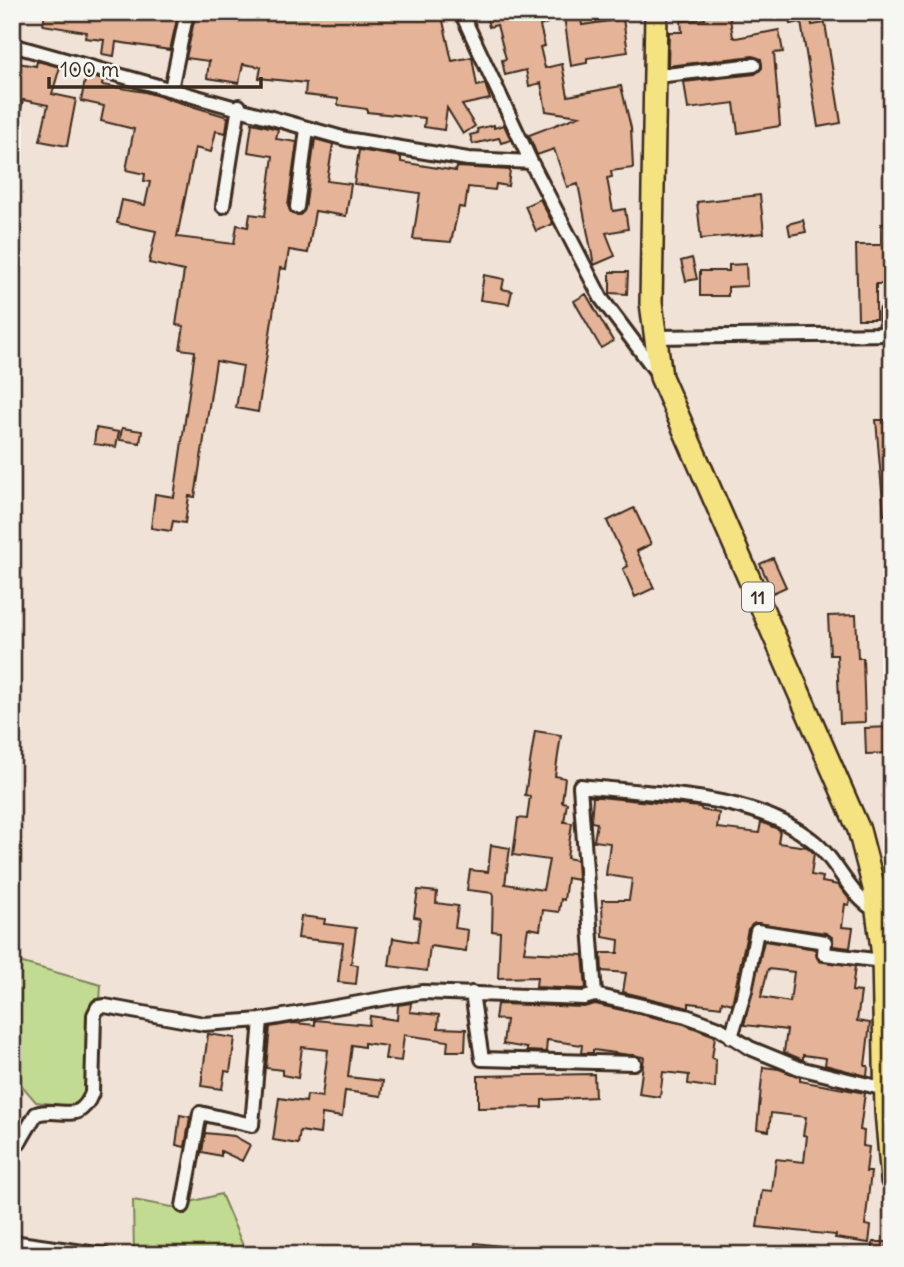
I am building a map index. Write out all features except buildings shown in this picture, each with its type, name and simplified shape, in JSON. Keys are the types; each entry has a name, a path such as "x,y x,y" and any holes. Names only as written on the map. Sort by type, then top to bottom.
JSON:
{"highway":[{"name":"11","path":"656,12 651,303 653,337 661,377 883,889 879,912 888,1014 886,1089 892,1180"}],"street":[{"path":"172,84 187,12"},
{"path":"461,12 531,162 601,298 661,377"},
{"path":"12,45 172,84 307,129 438,154 531,162"},
{"path":"657,76 754,65"},
{"path":"223,206 239,106"},
{"path":"297,207 307,129"},
{"path":"653,337 887,334"},
{"path":"595,995 580,786 747,806 814,841 863,900 879,912"},
{"path":"731,1037 745,992 757,931 825,942 824,954 883,961"},
{"path":"12,1145 19,1143 36,1114 71,1114 79,1112 89,1101 92,1093 94,1015 98,1007 115,1006 193,1023 261,1020 422,992 584,998 595,995 686,1016 719,1027 750,1048 799,1068 886,1089"},
{"path":"472,993 482,1059 634,1063"},
{"path":"183,1206 200,1113 251,1125 261,1020"},
{"path":"12,1242 104,1255"}],"lane":[{"path":"887,334 883,312 892,297"}],"green space":[{"path":"12,960 101,985 94,1109 36,1102 12,1074"},
{"path":"221,1194 247,1255 134,1255 133,1200 172,1207"}]}
